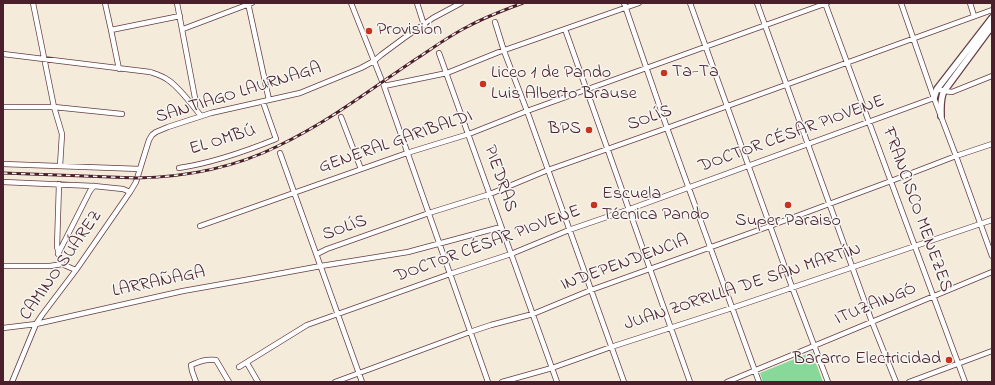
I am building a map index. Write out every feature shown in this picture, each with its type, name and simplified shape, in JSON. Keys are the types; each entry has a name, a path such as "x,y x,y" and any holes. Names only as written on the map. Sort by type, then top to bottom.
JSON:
{"street":[{"path":"33,3 54,106 62,134 60,166"},
{"path":"105,3 119,69"},
{"path":"177,3 183,28 195,98 195,108"},
{"path":"183,28 249,3 269,100"},
{"path":"352,3 384,86 488,382"},
{"path":"417,3 424,25"},
{"name":"SANTIAGO LAURNAGA","path":"140,169 149,140 156,132 201,116 300,93 361,68 374,61 392,46 424,25 461,3"},
{"path":"384,86 447,73 504,50 565,29 624,6 639,3"},
{"path":"690,3 792,287 828,382"},
{"path":"757,3 872,322 896,382"},
{"name":"GENERAL GARIBALDI","path":"200,226 407,153 468,134 586,89 826,3"},
{"name":"FRANCISCO MENEZES","path":"826,3 965,382"},
{"path":"901,3 992,256"},
{"path":"970,3 974,16"},
{"path":"624,6 759,382"},
{"name":"SOLÍS","path":"317,254 327,249 429,213 490,194 548,170 992,10"},
{"path":"111,30 180,16"},
{"path":"934,98 937,90 992,18"},
{"path":"495,22 624,382"},
{"path":"941,116 941,102 944,91 992,26"},
{"path":"565,29 690,382"},
{"name":"PIEDRAS","path":"439,53 557,382"},
{"path":"3,54 150,72 168,80 201,116"},
{"path":"937,90 952,92 992,76"},
{"path":"934,98 941,102"},
{"name":"DOCTOR CÉSAR PIOVENE","path":"239,367 302,328 338,314 511,254 570,230 934,98"},
{"name":"EL OMBÚ","path":"179,168 194,166 234,155 276,139 263,102"},
{"path":"3,107 54,106 122,114"},
{"path":"341,117 361,170"},
{"name":"INDEPENDENCIA","path":"335,382 470,332 533,314 591,290 992,144"},
{"path":"280,153 362,382"},
{"path":"3,164 140,169"},
{"name":"CAMINO SUÁREZ","path":"12,382 36,324 76,270 130,192 136,182 140,169"},
{"path":"3,182 94,186 123,189 130,192"},
{"path":"60,184 57,247 62,264"},
{"path":"58,254 94,186"},
{"name":"JUAN ZORRILLA DE SAN MARTÍN","path":"502,382 552,368 611,346 732,308 992,220"},
{"name":"LARRAÑAGA","path":"3,328 36,324 183,292 321,266 408,252 501,227"},
{"path":"3,266 50,266 62,264 76,270"},
{"name":"ITUZAINGÓ","path":"727,382 992,272"},
{"path":"909,382 992,351"},
{"path":"196,382 191,365 208,359 216,360 229,382"},
{"path":"246,363 258,382"}],"green space":[{"path":"812,352 823,382 763,382 760,373"}],"railway":[{"path":"3,173 137,178 173,176 227,166 261,154 296,137 348,105 447,38 474,23 523,3"}],"place":[{"name":"Provisión","path":"369,31"},
{"name":"Ta-Ta","path":"664,73"},
{"name":"Liceo 1 de Pando Luis Alberto Brause","path":"483,84"},
{"name":"BPS","path":"589,130"},
{"name":"Escuela Técnica Pando","path":"594,205"},
{"name":"Super Paraiso","path":"788,205"},
{"name":"Bararro Electricidad","path":"949,360"}]}
